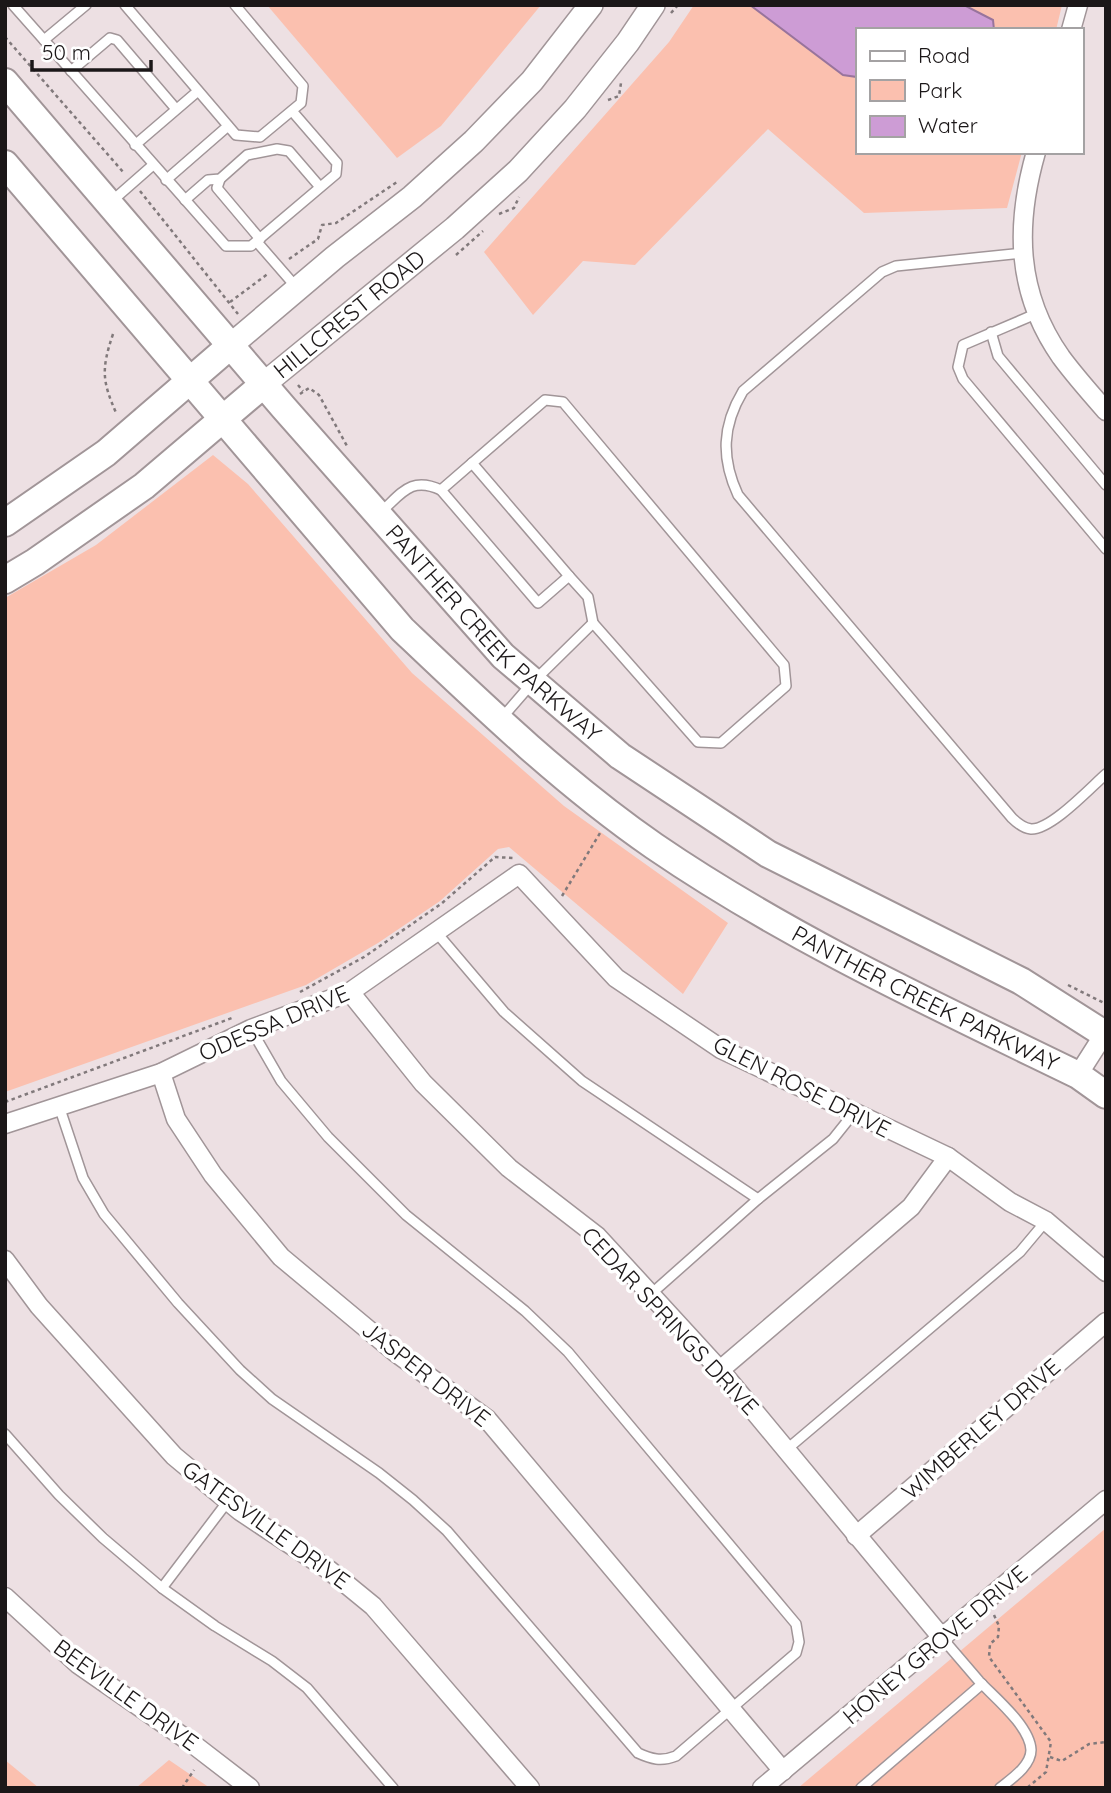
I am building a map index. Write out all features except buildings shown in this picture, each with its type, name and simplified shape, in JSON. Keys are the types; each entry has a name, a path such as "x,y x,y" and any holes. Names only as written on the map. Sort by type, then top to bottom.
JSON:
{"main road":[{"name":"PANTHER CREEK PARKWAY","path":"5,82 230,346 503,656 533,682 620,756 768,854 1021,981 1105,1033"},
{"name":"PANTHER CREEK PARKWAY","path":"5,164 401,629 556,771 642,837 724,891 881,979 1078,1075 1106,1096"},
{"path":"5,523 107,453 230,346"},
{"name":"HILLCREST ROAD","path":"5,580 144,486 264,384"}],"street":[{"path":"230,346 412,197 474,141 531,81 591,5"},
{"name":"HILLCREST ROAD","path":"264,384 455,228 517,171 582,100 628,42 653,5"},
{"path":"1071,28 1077,5"},
{"path":"1036,154 1023,211 1023,253 1029,288 1038,313 1061,357 1103,403"},
{"name":"ODESSA DRIVE","path":"5,1124 161,1073 251,1028 350,992 436,932 517,866"},
{"name":"GLEN ROSE DRIVE","path":"517,866 616,978 721,1049 948,1157 1010,1202 1046,1221 1106,1272"},
{"name":"CEDAR SPRINGS DRIVE","path":"350,992 423,1083 509,1168 597,1236 651,1294 720,1370 943,1639"},
{"path":"1078,1075 1105,1033"},
{"name":"JASPER DRIVE","path":"161,1073 176,1119 213,1175 281,1257 395,1352 487,1419 783,1770"},
{"path":"720,1370 911,1208 948,1157"},
{"name":"GATESVILLE DRIVE","path":"5,1260 39,1306 174,1456 228,1501 329,1570 373,1606 530,1788"},
{"name":"WIMBERLEY DRIVE","path":"856,1536 1106,1322"},
{"name":"HONEY GROVE DRIVE","path":"762,1788 1106,1500"},
{"name":"BEEVILLE DRIVE","path":"5,1597 78,1664 189,1741 250,1788"}],"lane":[{"path":"13,5 226,246 251,246 336,174 337,163 292,111"},
{"path":"44,40 86,5"},
{"path":"125,5 236,135 260,137 301,103 303,86 235,5"},
{"path":"71,71 110,38 117,40 176,109"},
{"path":"135,145 198,91"},
{"path":"166,180 228,126"},
{"path":"298,289 217,188 220,179 247,155 277,149 289,151 320,187"},
{"path":"109,204 153,165"},
{"path":"185,200 208,180 220,179"},
{"path":"1023,253 896,266 882,272 743,391 730,416 725,436 725,455 730,478 738,495 1020,826 1032,829 1047,825 1106,774"},
{"path":"1038,313 962,345 958,367 963,379 1106,549"},
{"path":"991,332 998,356 1106,485"},
{"path":"441,490 472,463 545,400 563,402 784,665 786,686 721,743 698,742 593,623 588,597 472,463"},
{"path":"378,514 411,485 427,484 441,490 538,603 569,576"},
{"path":"500,721 533,682 593,623"},
{"path":"436,932 504,1012 582,1080 758,1199"},
{"path":"59,1106 83,1178 104,1214 178,1303 240,1370 272,1399 379,1473 446,1531 638,1753 649,1759 660,1760 676,1756 796,1653 799,1642 796,1624 568,1352 525,1311 405,1215 328,1137 281,1081 251,1028"},
{"path":"651,1294 758,1199 833,1139 853,1114"},
{"path":"786,1450 1020,1252 1046,1221"},
{"path":"5,1434 94,1530 162,1588 307,1688 393,1788"},
{"path":"162,1588 228,1501"},
{"path":"943,1639 1018,1723 1031,1750 1022,1769 1000,1788"},
{"path":"861,1788 982,1684"}],"path":[{"path":"230,302 318,239 322,225 336,223 401,180"},
{"path":"113,334 106,357 105,388 117,415"},
{"path":"298,386 303,391"},
{"path":"561,899 603,828"},
{"path":"298,993 364,957 441,904 495,857 517,866"},
{"path":"5,1102 238,1016"},
{"path":"993,1613 999,1626 998,1637 990,1644 989,1657 1051,1742 1046,1772 1027,1788"},
{"path":"1050,1757 1062,1761 1089,1744 1106,1742"},
{"path":"182,1788 194,1770"}],"green space":[{"path":"267,5 541,5 441,126 397,158"},
{"path":"694,5 1062,5 1056,28 856,28 856,154 1021,154 1007,208 864,213 768,129 635,265 583,261 533,315 484,252 669,42"},
{"path":"213,455 248,484 412,673 564,806 728,923 683,994 509,847 498,849 440,901 378,943 306,985 5,1092 5,598 96,545"},
{"path":"1106,1528 1106,1788 798,1788"},
{"path":"5,1760 39,1788 5,1788"},
{"path":"169,1760 210,1788 136,1788"}],"water":[{"path":"750,5 964,5 993,20 994,28 856,28 856,77 843,75"}]}
